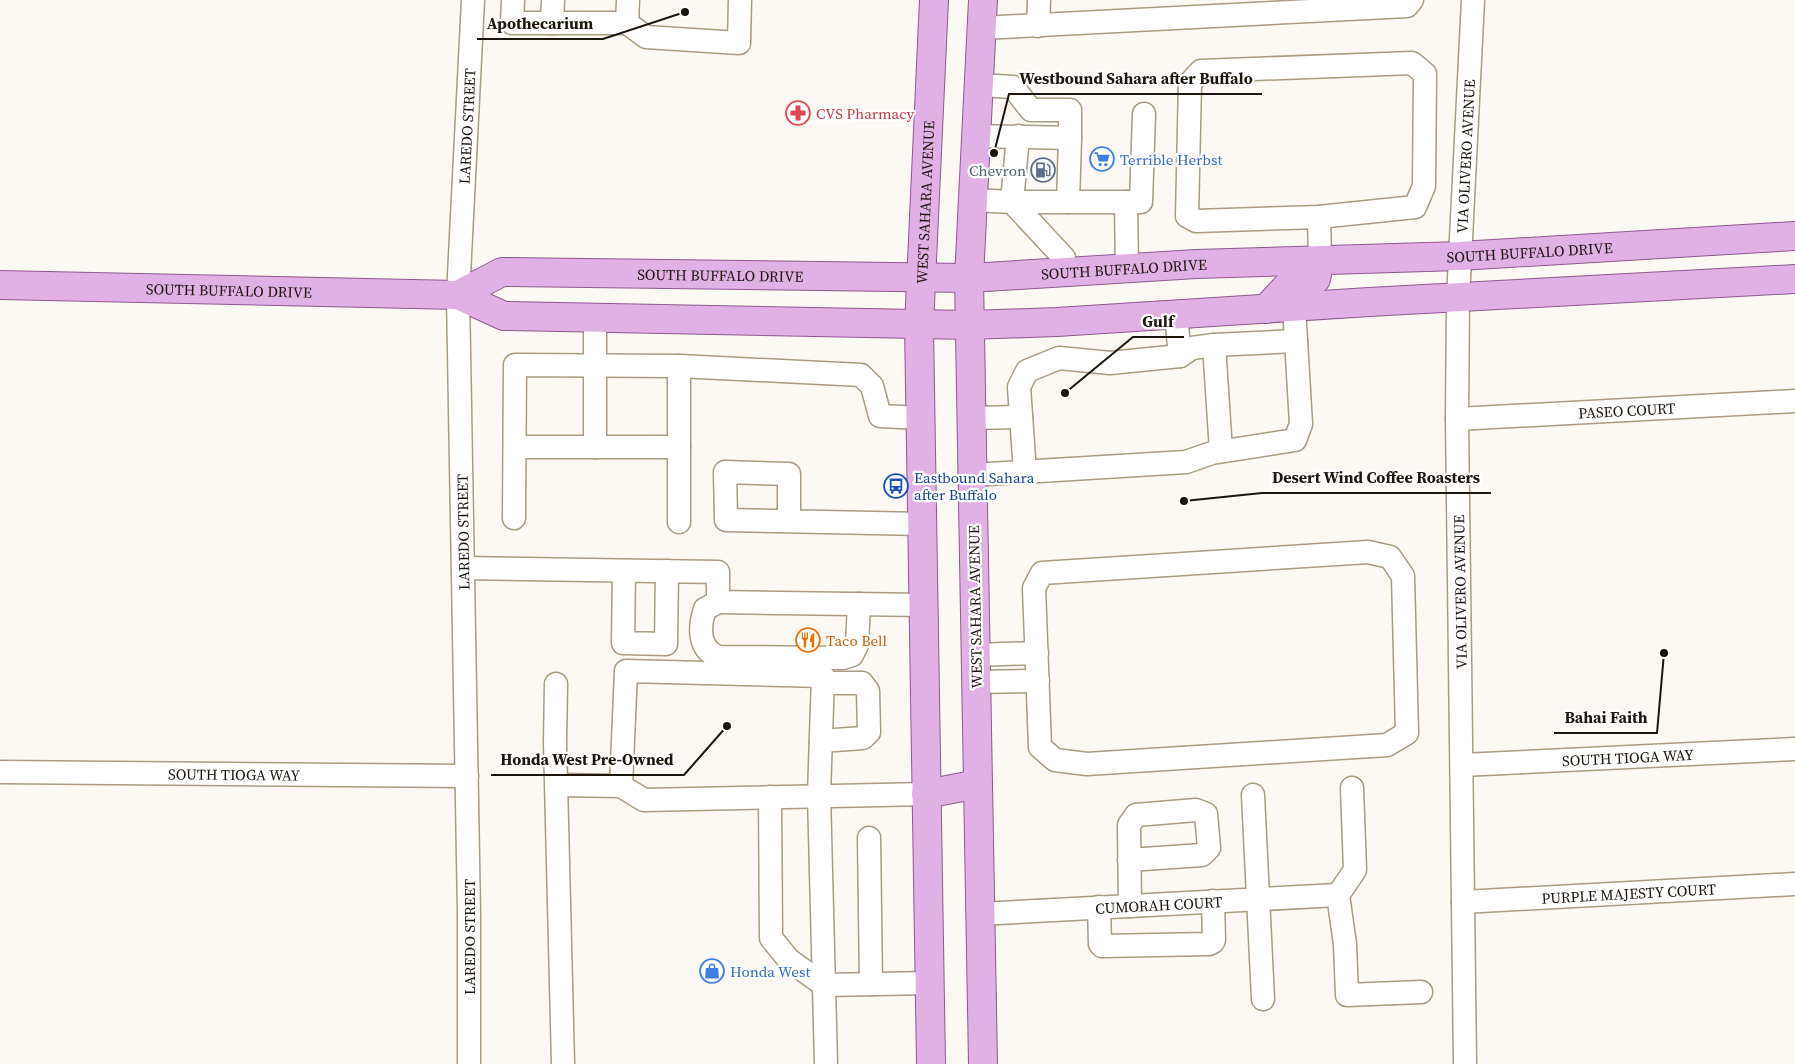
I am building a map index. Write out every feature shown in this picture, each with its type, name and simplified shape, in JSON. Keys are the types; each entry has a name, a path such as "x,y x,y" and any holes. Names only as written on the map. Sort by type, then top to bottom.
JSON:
{"main road":[{"name":"WEST SAHARA AVENUE","path":"931,1064 919,326 934,0"},
{"name":"WEST SAHARA AVENUE","path":"983,0 969,278 983,1064"},
{"name":"SOUTH BUFFALO DRIVE","path":"458,295 502,272 969,278 1126,270 1196,264 1460,256 1795,236"},
{"path":"1266,309 1289,284 1306,283 1316,279 1320,260"},
{"name":"SOUTH BUFFALO DRIVE","path":"0,285 458,295 504,316 970,326 1795,279"},
{"path":"926,794 978,784"}],"street":[{"name":"LAREDO STREET","path":"469,1064 467,776 458,295 473,0"},
{"path":"513,0 512,23 627,23 646,38 739,43 740,0"},
{"path":"552,23 553,0"},
{"path":"627,23 628,0"},
{"path":"1038,26 1039,0"},
{"path":"982,28 1407,6 1412,0"},
{"name":"VIA OLIVERO AVENUE","path":"1466,1064 1457,418 1458,298 1473,0"},
{"path":"1412,63 1425,74 1424,186 1415,207 1319,217 1196,221 1187,216 1190,83 1201,71 1412,63"},
{"path":"979,85 1013,87 1032,110 1070,110 1068,202"},
{"path":"973,200 1012,202 1140,202 1144,114"},
{"path":"976,136 1070,138"},
{"path":"1018,136 1012,202 1064,258 1065,273"},
{"path":"1126,202 1126,270"},
{"path":"1319,217 1320,260"},
{"path":"973,475 1186,462 1221,451 1295,440 1301,424 1294,307"},
{"path":"1176,315 1180,356"},
{"path":"595,318 595,447"},
{"path":"1058,322 1060,358"},
{"path":"1025,472 1019,388 1027,371 1060,358 1110,363 1180,356 1192,348 1214,345 1296,341"},
{"path":"1214,345 1221,451"},
{"path":"514,518 515,365 679,366 861,374 872,386 880,416 921,418"},
{"path":"679,366 679,522"},
{"name":"PASEO COURT","path":"1457,418 1795,401"},
{"path":"972,418 1021,417"},
{"path":"515,446 679,447"},
{"path":"789,521 923,524"},
{"path":"1368,552 1390,557 1403,576 1407,733 1388,745 1087,764 1055,760 1040,747 1037,654 1034,588 1042,573 1368,552"},
{"path":"464,568 718,572 718,602"},
{"path":"624,570 623,643 657,644 666,644 667,571"},
{"path":"860,604 857,645 852,655 842,658 718,657 709,653 703,644 701,633 705,609 718,602 860,604 924,605"},
{"path":"975,655 1037,654"},
{"path":"621,786 626,670 823,676 819,795 826,1064"},
{"path":"976,682 1038,681"},
{"path":"821,741 863,738 869,732 868,691 862,683 823,683"},
{"path":"556,684 563,1064"},
{"name":"SOUTH TIOGA WAY","path":"1462,765 1795,750"},
{"name":"SOUTH TIOGA WAY","path":"0,772 467,776"},
{"path":"557,785 621,786 644,800 926,794"},
{"path":"1352,788 1355,870 1338,895 1345,944 1347,995 1421,992"},
{"path":"1253,795 1263,999"},
{"path":"770,797 771,938 789,960 824,985 930,982"},
{"path":"869,838 871,984"},
{"path":"1129,860 1130,906"},
{"name":"PURPLE MAJESTY COURT","path":"1463,902 1795,884"},
{"name":"CUMORAH COURT","path":"980,914 1338,895"},
{"path":"1099,907 1100,944 1102,946 1209,944 1214,942 1213,901"}],"place":[{"name":"Apothecarium","path":"685,12"},
{"name":"CVS Pharmacy","path":"798,113"},
{"name":"Westbound Sahara after Buffalo","path":"994,153"},
{"name":"Terrible Herbst","path":"1102,159"},
{"name":"Chevron","path":"1043,170"},
{"name":"Gulf","path":"1065,393"},
{"name":"Eastbound Sahara after Buffalo","path":"896,486"},
{"name":"Desert Wind Coffee Roasters","path":"1184,501"},
{"name":"Taco Bell","path":"808,640"},
{"name":"Bahai Faith","path":"1664,653"},
{"name":"Honda West Pre-Owned","path":"727,726"},
{"name":"Honda West","path":"712,971"}]}
